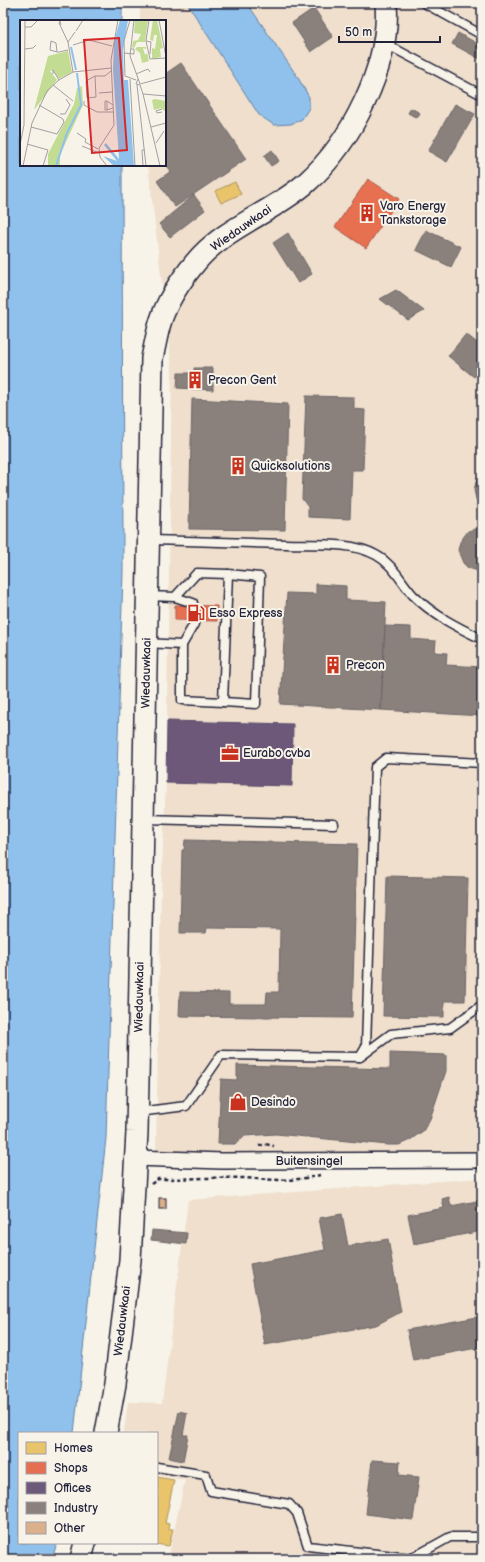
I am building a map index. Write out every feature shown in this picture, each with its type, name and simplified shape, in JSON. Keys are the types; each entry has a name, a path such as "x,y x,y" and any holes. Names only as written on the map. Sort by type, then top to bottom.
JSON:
{"main road":[{"name":"Wiedauwkaai","path":"106,1432 115,1384 130,1260 137,1112 152,358 160,320 170,298 196,262 220,239 305,183 342,144 368,93 382,54 386,3"},
{"path":"81,1559 85,1544"}],"street":[{"name":"Buitensingel","path":"135,1158 222,1161 482,1160"}],"lane":[{"path":"424,3 482,35"},
{"path":"383,43 482,95"},
{"path":"148,540 334,546 365,550 378,556 390,565 413,594 432,611 449,623 482,639"},
{"path":"147,596 175,597 193,603 194,624 182,645 182,700 256,704 260,577 228,574 197,574 175,597"},
{"path":"224,702 228,574"},
{"path":"146,643 182,645"},
{"path":"360,1057 366,1047 375,767 386,758 482,763"},
{"path":"143,819 334,824"},
{"path":"137,1112 186,1106 221,1055 360,1057 391,1034 450,1028 482,1004"},
{"path":"158,1467 206,1475 212,1491 289,1504 297,1513 308,1546 412,1558 450,1537 482,1537"}],"path":[{"path":"133,1195 158,1179 244,1178 280,1181"}],"shaded area":[{"path":"140,3 482,3 482,1152 396,1156 156,1152 161,891 166,783 172,368 148,166 166,166 166,20 140,20"},
{"path":"482,1178 482,1559 168,1559 185,1480 158,1475 158,1432 124,1432 128,1402 162,1403 188,1200"}],"water":[{"path":"3,3 122,3 122,20 20,20 20,166 122,166 123,571 106,1138 74,1432 18,1432 18,1544 57,1544 52,1559 3,1559"},
{"path":"187,3 247,3 297,76 309,97 309,108 302,119 291,124 274,125 259,115"}],"building: Homes":[{"path":"235,182 241,194 221,203 215,191"},
{"path":"158,1477 174,1480 165,1523 169,1524 168,1529 173,1529 169,1546 154,1544 158,1544"}],"building: Shops":[{"name":"Varo Energy Tankstorage","path":"368,179 399,199 366,248 335,227"},
{"name":"Esso Express","path":"175,605 217,606 217,621 175,620"}],"building: Offices":[{"name":"Eurabo cvba","path":"167,721 293,724 292,786 166,783"}],"building: Industry":[{"path":"347,3 359,3 360,6 347,7"},
{"path":"314,8 333,37 311,52 292,23"},
{"path":"458,33 482,46 482,60 452,44"},
{"path":"181,63 246,159 175,207 157,181 171,171 166,164 166,73"},
{"path":"455,104 475,114 447,162 428,151"},
{"path":"411,108 420,113 417,118 408,113"},
{"path":"272,150 279,161 271,166 264,156"},
{"path":"194,195 205,210 170,237 159,224"},
{"path":"426,230 461,247 451,267 416,250"},
{"path":"288,233 312,274 298,283 273,243"},
{"path":"396,290 424,311 408,320 380,299"},
{"path":"466,334 482,347 482,368 474,377 448,356"},
{"name":"Precon Gent","path":"194,368 213,368 213,390 177,388 178,373 194,373"},
{"path":"306,396 354,397 354,409 365,410 363,470 352,470 350,519 308,517 308,507 302,499"},
{"name":"Quicksolutions","path":"192,399 288,404 285,530 189,529"},
{"path":"482,473 482,509 476,499 474,490 476,482"},
{"path":"482,527 482,572 468,568 463,563 458,550 460,542 468,531"},
{"name":"Precon","path":"316,584 346,586 346,600 386,602 381,710 280,704 287,593 316,594"},
{"path":"385,626 411,627 411,639 436,641 435,652 447,653 446,665 482,667 482,716 381,710"},
{"path":"185,840 357,844 352,1018 179,1016 180,992 229,993 229,1004 266,1004 267,992 279,992 280,929 207,928 206,933 180,933 182,850 184,850"},
{"path":"387,876 468,878 465,1001 444,1001 444,1017 383,1016"},
{"path":"390,1053 446,1055 446,1071 430,1119 423,1131 410,1140 399,1145 388,1145 276,1134 245,1136 235,1144 218,1144 221,1079 237,1080 237,1065 390,1069"},
{"path":"449,1197 451,1206 482,1200 482,1231 414,1244 408,1215 444,1208 442,1199"},
{"path":"342,1214 348,1246 388,1239 401,1312 376,1325 265,1345 250,1264 325,1250 319,1218"},
{"path":"152,1230 187,1233 186,1244 151,1240"},
{"path":"477,1317 482,1347 413,1360 407,1330"},
{"path":"179,1411 187,1413 183,1435 188,1435 183,1461 169,1458"},
{"path":"372,1460 400,1462 399,1475 419,1477 413,1520 366,1514"}],"building: Other":[{"path":"159,1198 166,1198 166,1209 159,1209"}],"place":[{"name":"Varo Energy Tankstorage","path":"367,213"},
{"name":"Precon Gent","path":"195,380"},
{"name":"Quicksolutions","path":"238,466"},
{"name":"Esso Express","path":"196,613"},
{"name":"Precon","path":"333,665"},
{"name":"Eurabo cvba","path":"230,753"},
{"name":"Desindo","path":"238,1102"}]}
